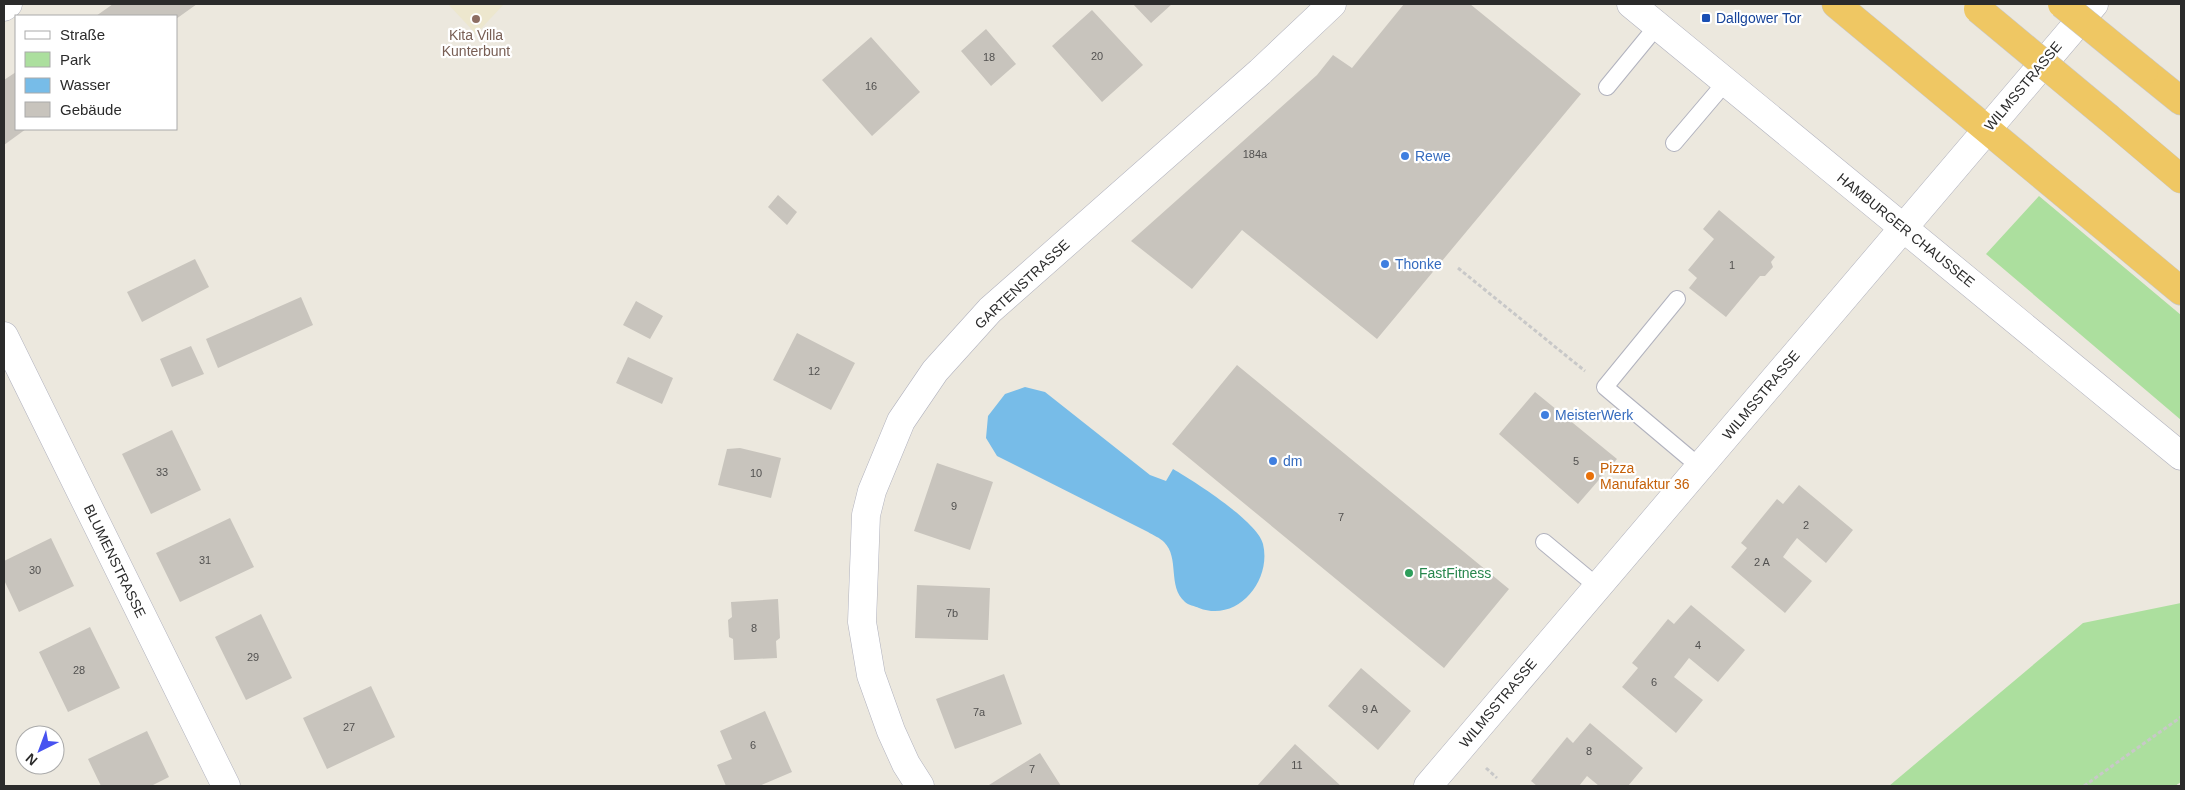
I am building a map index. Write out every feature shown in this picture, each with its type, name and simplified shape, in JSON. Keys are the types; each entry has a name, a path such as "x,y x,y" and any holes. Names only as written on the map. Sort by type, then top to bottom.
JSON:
{"highway":[{"path":"1836,4 1988,128 2181,291"},
{"path":"2062,4 2181,101"},
{"path":"1975,6 2181,179"}],"street":[{"path":"4,7 8,4"},
{"name":"GARTENSTRASSE","path":"920,786 906,764 891,731 871,675 862,622 866,515 872,491 901,421 935,371 990,310 1260,72 1332,4"},
{"name":"HAMBURGER CHAUSSEE","path":"1631,4 2181,456"},
{"name":"WILMSSTRASSE","path":"1428,786 2094,4"},
{"name":"BLUMENSTRASSE","path":"4,336 226,786"}],"lane":[{"path":"1608,87 1657,26"},
{"path":"1674,143 1725,83"},
{"path":"1677,299 1604,387 1700,467"},
{"path":"1544,542 1598,587"}],"path":[{"path":"1458,268 1604,387"},
{"path":"2084,786 2181,718"}],"shaded area":[{"name":"Kita Villa Kunterbunt","path":"448,4 504,4 476,34"}],"green space":[{"path":"2039,196 2181,315 2181,420 1986,254"},
{"path":"2181,603 2181,782 2175,786 1889,786 2083,623"}],"water":[{"path":"1025,387 1045,392 1150,475 1166,481 1173,469 1224,503 1250,525 1259,535 1263,544 1264,558 1262,572 1249,596 1226,610 1213,611 1188,604 1176,588 1172,556 1162,541 1148,532 997,456 986,438 988,416 1005,394"}],"building":[{"path":"113,4 197,4 178,18 178,15 97,15"},
{"path":"1133,4 1172,4 1151,23"},
{"name":"Rewe","path":"1404,4 1470,4 1581,94 1377,339 1242,230 1192,289 1131,241 1317,75 1333,55 1352,68"},
{"path":"1092,10 1143,65 1102,102 1052,46"},
{"path":"986,29 1016,64 991,86 961,51"},
{"path":"871,37 920,92 872,136 822,80"},
{"path":"15,73 15,130 25,130 4,145 4,80"},
{"path":"778,195 797,212 787,225 768,207"},
{"path":"1719,210 1775,257 1771,262 1773,267 1765,276 1760,276 1726,317 1689,288 1697,278 1688,270 1714,239 1703,229"},
{"path":"195,259 209,287 142,322 127,292"},
{"path":"301,297 313,325 218,368 206,339"},
{"path":"636,301 663,316 650,339 623,325"},
{"path":"797,333 855,363 831,410 773,380"},
{"path":"191,346 204,374 172,387 160,359"},
{"path":"628,357 673,378 662,404 616,383"},
{"path":"1237,365 1509,589 1444,668 1172,444"},
{"path":"1535,392 1617,459 1578,504 1499,434"},
{"path":"172,430 201,490 151,514 122,454"},
{"path":"740,448 781,458 771,498 718,485 727,449"},
{"path":"937,463 993,482 970,550 914,531"},
{"path":"1799,485 1853,530 1826,563 1797,538 1783,557 1812,581 1785,613 1731,567 1747,548 1741,543 1777,499 1783,504"},
{"path":"230,518 254,567 180,602 156,553"},
{"path":"51,538 74,586 19,612 4,580 4,561"},
{"path":"917,585 990,588 988,640 915,638"},
{"path":"778,599 780,638 776,641 777,658 734,660 733,639 729,637 728,620 732,617 731,602"},
{"path":"1691,605 1745,650 1718,682 1689,658 1674,677 1703,700 1676,733 1622,687 1638,668 1632,663 1668,619 1674,624"},
{"path":"261,614 292,678 246,700 215,637"},
{"path":"90,627 120,688 68,712 39,652"},
{"path":"1361,668 1411,711 1378,750 1328,706"},
{"path":"1004,674 1022,724 955,749 936,699"},
{"path":"371,686 395,737 327,769 303,718"},
{"path":"765,711 792,772 759,786 726,786 717,765 732,759 720,731"},
{"path":"1590,723 1643,768 1628,786 1599,786 1587,776 1579,786 1537,786 1531,781 1567,737 1573,743"},
{"path":"147,731 169,777 151,786 101,786 88,759"},
{"path":"1295,744 1341,786 1257,786"},
{"path":"1040,753 1061,786 989,785"}],"place":[{"name":"Dallgower Tor","path":"1706,18"},
{"name":"Kita Villa Kunterbunt","path":"476,19"},
{"name":"Rewe","path":"1405,156"},
{"name":"Thonke","path":"1385,264"},
{"name":"MeisterWerk","path":"1545,415"},
{"name":"dm","path":"1273,461"},
{"name":"Pizza Manufaktur 36","path":"1590,476"},
{"name":"FastFitness","path":"1409,573"}]}
